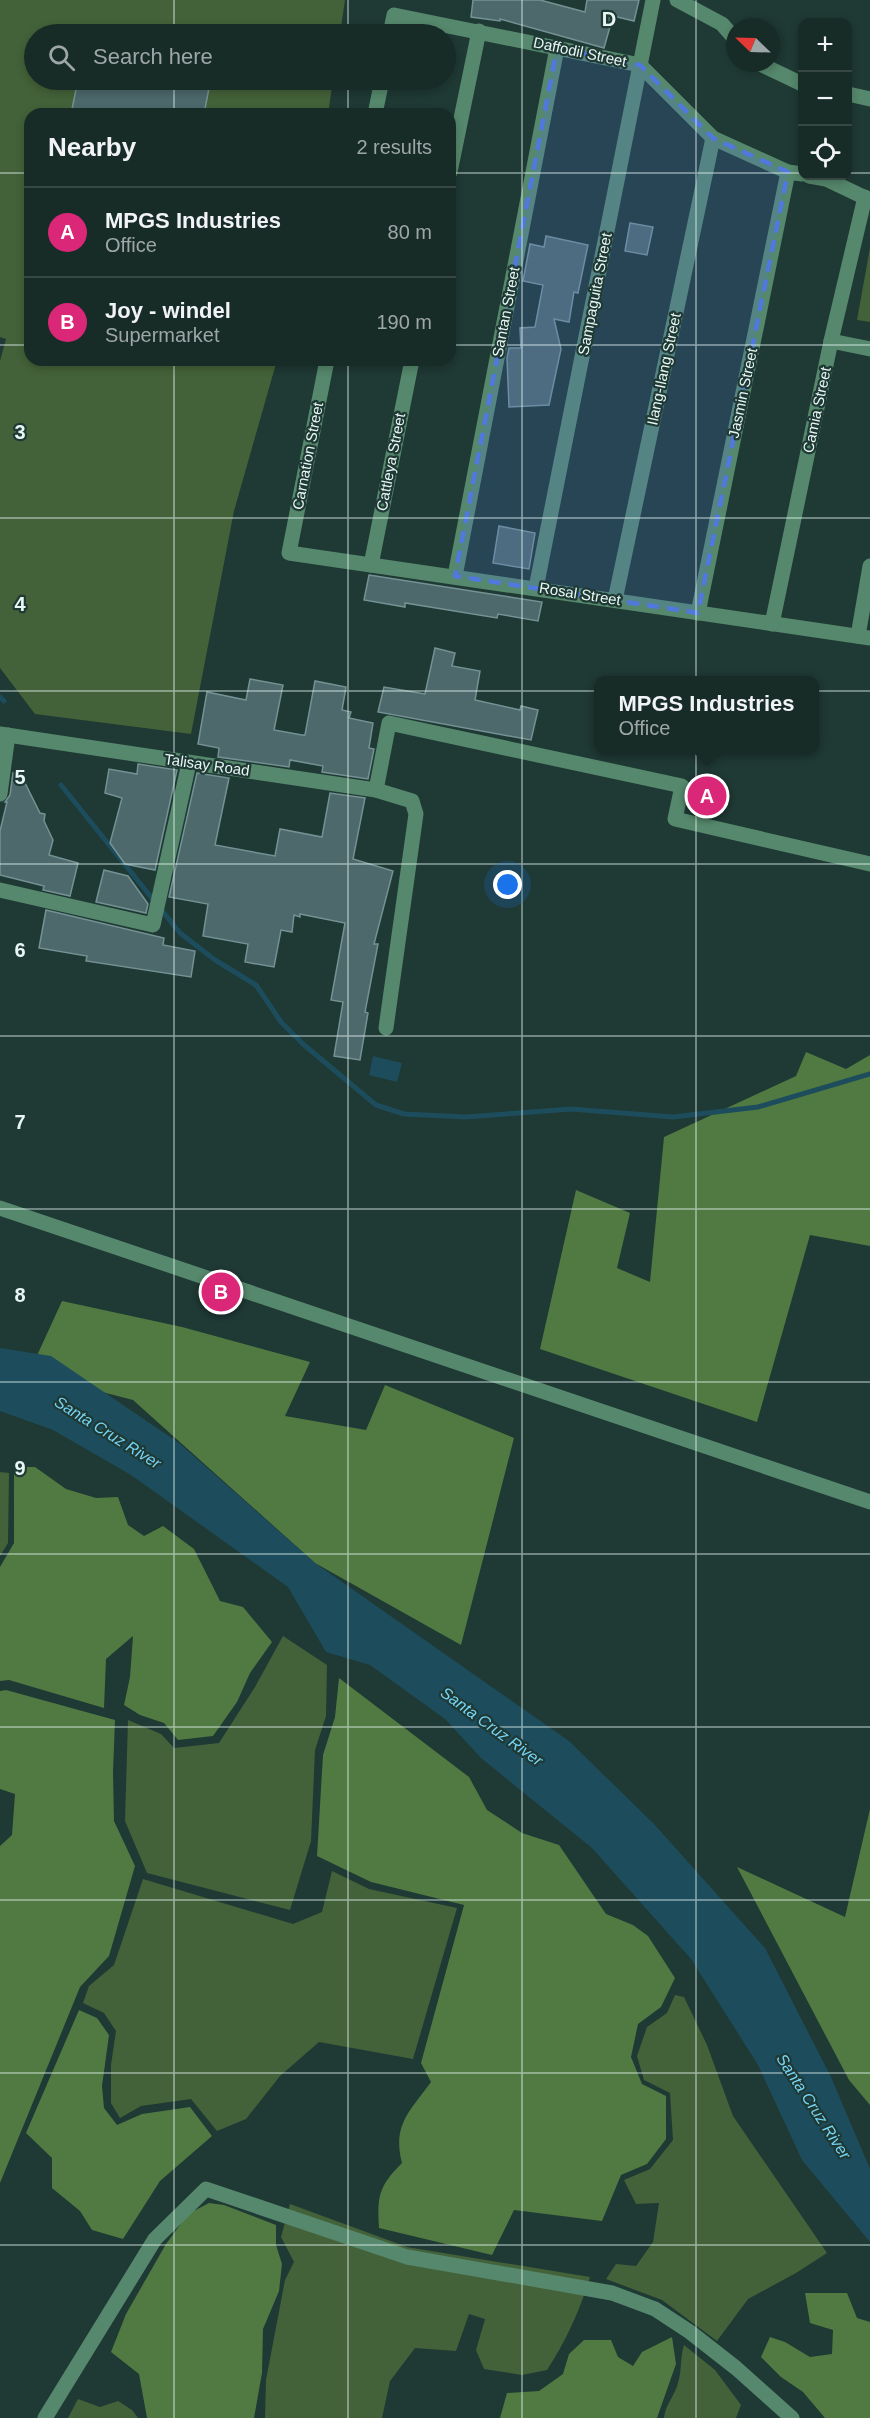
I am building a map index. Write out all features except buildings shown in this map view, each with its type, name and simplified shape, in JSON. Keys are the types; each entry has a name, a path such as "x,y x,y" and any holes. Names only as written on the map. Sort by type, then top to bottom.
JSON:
{"street":[{"name":"Sampaguita Street","path":"536,588 653,0"},
{"path":"677,0 722,24 726,29"},
{"name":"Daffodil Street","path":"392,24 394,15 444,24"},
{"name":"Daffodil Street","path":"456,26 640,65 713,138 795,173"},
{"path":"456,142 478,30"},
{"name":"Santan Street","path":"455,576 557,48"},
{"path":"777,72 798,82"},
{"path":"376,108 380,90"},
{"path":"852,95 870,99"},
{"name":"Ilang-Ilang Street","path":"615,600 713,138"},
{"name":"Jasmin Street","path":"698,614 795,173"},
{"path":"828,180 867,198"},
{"name":"Camia Street","path":"772,624 831,341 867,198"},
{"path":"831,341 870,349"},
{"name":"Carnation Street","path":"289,553 326,366"},
{"name":"Cattleya Street","path":"371,565 411,366"},
{"name":"Rosal Street","path":"289,553 864,637"},
{"path":"864,637 870,566"},
{"path":"376,790 389,723 682,786 675,819 870,864"},
{"path":"0,794 4,735"},
{"name":"Talisay Road","path":"4,735 376,790 412,801 416,814 386,1028"},
{"path":"0,890 153,925 189,763"},
{"path":"0,1208 870,1502"},
{"path":"45,2418 155,2239 206,2189 407,2257 612,2293 655,2309 736,2367 792,2418"}],"highlighted area":[{"path":"557,48 640,65 713,138 788,172 698,613 455,576"}],"green space":[{"path":"0,0 345,0 341,24 24,24 24,90 332,90 329,108 24,108 24,366 275,366 234,511 191,734 35,714 0,668 0,361 6,339 0,337"},
{"path":"870,248 870,322 857,320"},
{"path":"806,1052 846,1069 870,1055 870,1246 810,1235 757,1422 540,1349 576,1190 630,1213 617,1268 650,1282 664,1137 796,1076"},
{"path":"62,1301 182,1327 310,1362 285,1416 366,1430 385,1385 514,1438 461,1645 315,1563 133,1400 29,1373"},
{"path":"14,1467 35,1467 66,1489 96,1498 118,1497 128,1525 144,1536 163,1526 194,1549 220,1601 243,1607 272,1642 250,1673 237,1702 213,1736 178,1740 164,1723 140,1715 124,1705 130,1677 133,1636 106,1659 104,1708 9,1680 0,1681 0,1567 14,1543"},
{"path":"0,1472 9,1473 8,1543 0,1556"},
{"path":"283,1636 327,1665 326,1716 315,1750 311,1841 290,1910 147,1873 125,1821 128,1720 161,1734 174,1748 219,1743 255,1687"},
{"path":"339,1678 469,1777 487,1810 522,1833 559,1845 606,1914 633,1925 648,1936 675,1978 661,2007 638,2024 631,2057 642,2084 666,2096 666,2139 647,2164 621,2175 602,2221 514,2210 492,2255 379,2228 381,2192 388,2178 402,2163 399,2138 401,2128 410,2110 431,2082 421,2063 464,1905 371,1882 317,1856 323,1755 335,1717"},
{"path":"6,1690 115,1720 114,1821 135,1866 109,1956 80,1987 0,2183 0,1846 12,1835 15,1794 0,1789 0,1691"},
{"path":"870,1809 870,2105 849,2080 737,1867 845,1917"},
{"path":"332,1871 369,1889 457,1908 413,2059 319,2042 280,2076 246,2119 217,2131 191,2099 141,2106 120,2118 111,2103 111,2065 116,2031 104,2013 83,2003 89,1986 114,1965 143,1879 293,1924 322,1912"},
{"path":"675,1995 684,1997 707,2045 733,2116 827,2253 748,2299 717,2341 662,2300 606,2279 616,2264 636,2266 653,2242 659,2203 636,2204 624,2180 650,2169 673,2140 670,2093 644,2080 637,2056 647,2027 667,2013"},
{"path":"79,2010 97,2018 109,2035 102,2086 104,2108 117,2125 142,2114 190,2107 212,2136 160,2181 123,2239 92,2230 80,2211 52,2188 52,2158 26,2133"},
{"path":"209,2203 224,2205 276,2225 276,2245 282,2264 279,2291 263,2329 262,2373 254,2418 147,2418 139,2374 111,2352 126,2314 166,2244 188,2214"},
{"path":"290,2204 407,2247 590,2277 572,2325 547,2370 522,2375 484,2369 476,2350 485,2319 469,2314 456,2351 415,2348 390,2381 382,2418 265,2418 266,2380 285,2280 294,2262 281,2237"},
{"path":"805,2293 847,2293 857,2318 870,2322 870,2418 825,2418 803,2392 781,2377 761,2357 770,2337 785,2342 810,2357 832,2354 833,2330 810,2323"},
{"path":"672,2337 676,2364 657,2418 500,2418 507,2393 539,2391 563,2374 569,2354 584,2340 611,2340 618,2357 633,2366 642,2352"},
{"path":"684,2345 715,2370 741,2405 736,2418 664,2418 678,2383"},
{"path":"78,2399 100,2407 118,2401 132,2410 138,2418 68,2418"}],"water":[{"path":"373,1056 402,1063 397,1082 369,1075"},
{"name":"Santa Cruz River","path":"0,1348 51,1356 179,1443 315,1563 569,1741 654,1824 765,1948 831,2077 870,2169 870,2242 802,2160 758,2065 691,1959 592,1848 481,1758 445,1719 370,1665 326,1652 288,1587 131,1475 53,1430 0,1411"}],"waterway":[{"path":"0,697 4,701"},
{"path":"61,785 180,933 215,960 256,985 281,1022 303,1044 376,1105 404,1114 466,1117 571,1109 673,1117 758,1107 870,1074"}],"place":[{"name":"MPGS Industries","path":"707,796"},
{"name":"Joy - windel","path":"221,1292"}]}
